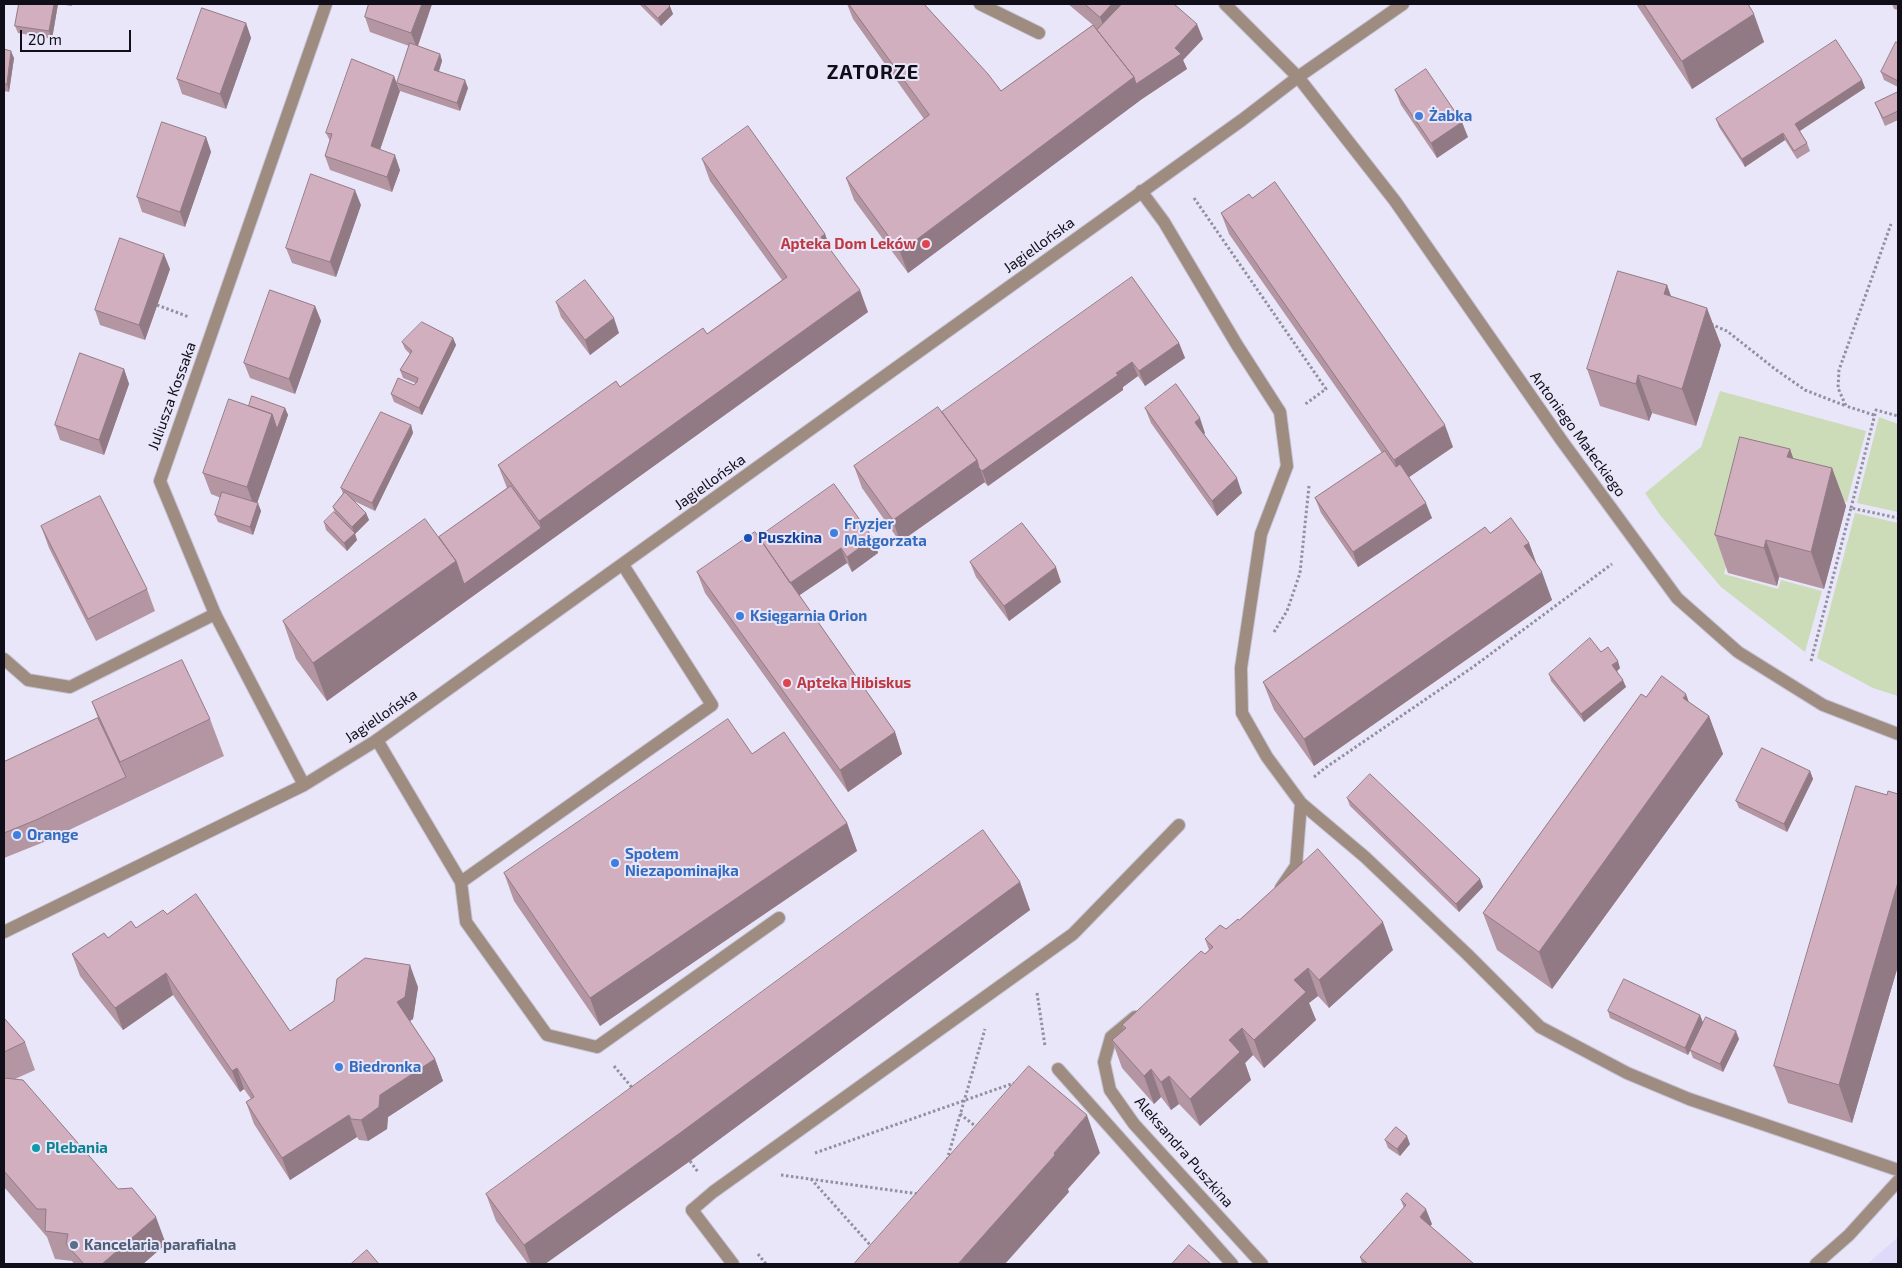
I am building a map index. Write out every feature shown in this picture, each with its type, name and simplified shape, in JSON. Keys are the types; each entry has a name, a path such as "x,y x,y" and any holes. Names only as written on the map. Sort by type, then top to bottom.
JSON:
{"street":[{"name":"Juliusza Kossaka","path":"304,785 214,614 160,480 326,4"},
{"path":"980,4 1039,34"},
{"name":"Antoniego Małeckiego","path":"1225,4 1298,78 1395,202 1562,441 1677,598 1738,652 1823,705 1898,734"},
{"name":"Jagiellońska","path":"4,932 304,785 378,740 1403,4"},
{"path":"1141,191 1164,222 1280,412 1287,466 1261,534 1241,668 1242,713 1266,757 1301,803 1365,857 1540,1027 1627,1073 1689,1099 1898,1170"},
{"path":"461,882 712,705 623,565"},
{"path":"4,659 28,680 70,687 214,614"},
{"path":"378,740 461,882 466,922 547,1035 597,1047 779,918"},
{"path":"1272,897 1279,891 1296,866 1301,803"},
{"path":"733,1264 692,1210 713,1192 1073,934 1179,825"},
{"name":"Aleksandra Puszkina","path":"1148,1006 1111,1038 1104,1062 1110,1090 1134,1124 1262,1264"},
{"path":"1058,1068 1232,1264"},
{"path":"1816,1264 1849,1234 1898,1182"}],"path":[{"path":"1846,406 1838,388 1840,370 1891,224"},
{"path":"157,305 190,318"},
{"path":"1702,320 1727,331 1775,369 1806,390 1874,415"},
{"path":"1811,662 1874,415 1876,410 1898,416"},
{"path":"1851,508 1898,518"},
{"path":"1325,768 1473,667 1612,564"},
{"path":"1032,963 1050,1071 1058,1068"},
{"path":"944,1169 998,988"},
{"path":"608,1060 639,1095"},
{"path":"807,1156 1015,1083"},
{"path":"960,1114 981,1130"},
{"path":"745,1169 926,1196"},
{"path":"811,1179 874,1250"}],"shaded area":[{"path":"1898,1237 1898,1264 1867,1264"}],"green space":[{"path":"1720,391 1866,431 1847,502 1805,491 1750,469 1724,574 1778,589 1781,580 1822,591 1805,652 1721,587 1660,515 1645,493 1701,447"},
{"path":"1879,417 1898,424 1898,512 1857,503"},
{"path":"1855,513 1898,523 1898,696 1873,688 1817,658"}],"building":[{"path":"19,4 54,4 49,31 15,26"},
{"path":"369,4 422,4 411,33 365,17"},
{"path":"644,4 668,4 670,6 658,18"},
{"path":"849,4 924,4 988,74 1001,91 1093,25 1134,77 900,252 846,178 929,115"},
{"path":"1085,4 1112,4 1100,17"},
{"path":"1122,4 1174,4 1197,24 1175,48 1181,54 1136,84 1134,77 1097,30"},
{"path":"1644,4 1748,4 1754,14 1682,61"},
{"path":"202,8 246,23 220,94 177,79"},
{"path":"1836,40 1862,80 1795,124 1807,143 1794,151 1783,133 1742,159 1716,119"},
{"path":"1896,42 1898,43 1898,81 1881,72"},
{"path":"410,43 440,54 434,70 465,80 457,103 397,83"},
{"path":"4,49 11,51 7,84 4,84"},
{"path":"352,59 394,76 371,146 395,155 387,177 325,156 332,134 326,133"},
{"path":"1426,69 1462,122 1431,143 1395,90"},
{"path":"1898,92 1898,111 1883,118 1875,103"},
{"path":"162,122 206,137 180,212 137,197"},
{"path":"748,126 825,234 821,237 860,290 539,521 498,465 616,381 620,387 703,328 707,334 787,277 702,159"},
{"path":"311,174 355,190 330,262 286,248"},
{"path":"1275,182 1445,425 1394,460 1221,213 1249,194 1252,198"},
{"path":"120,238 164,254 139,325 95,310"},
{"path":"1618,271 1667,285 1664,294 1707,308 1682,389 1638,375 1636,384 1587,369"},
{"path":"1132,277 1179,343 1139,371 1132,362 1116,373 1118,375 982,471 977,460 942,412"},
{"path":"585,280 614,318 585,340 556,302"},
{"path":"270,290 315,306 289,379 244,363"},
{"path":"422,322 453,338 419,408 391,394 398,378 414,385 417,382 418,378 400,370 412,351 402,342"},
{"path":"80,353 124,369 99,440 55,425"},
{"path":"1176,384 1200,418 1195,422 1196,424 1237,478 1212,501 1145,408"},
{"path":"252,396 285,408 277,429 272,414 249,406"},
{"path":"229,399 272,414 247,487 203,473"},
{"path":"938,407 977,460 893,520 854,466"},
{"path":"381,412 411,425 372,503 341,488"},
{"path":"1740,437 1790,449 1787,457 1832,468 1811,552 1766,540 1764,548 1715,535"},
{"path":"1385,451 1396,467 1400,464 1426,503 1353,552 1315,498"},
{"path":"834,484 873,538 847,557 841,548 790,583 759,537"},
{"path":"511,486 541,528 464,584 456,561 439,537"},
{"path":"222,492 258,503 250,527 215,515"},
{"path":"345,492 366,513 352,527 333,507"},
{"path":"100,496 147,589 88,619 41,526"},
{"path":"334,512 355,533 344,543 324,522"},
{"path":"1511,518 1529,543 1524,546 1542,572 1304,739 1263,682 1485,527 1490,533"},
{"path":"425,519 456,561 313,663 283,621"},
{"path":"1022,523 1056,567 1004,606 970,562"},
{"path":"755,532 895,732 840,770 697,572"},
{"path":"1590,638 1601,652 1608,647 1618,661 1612,665 1623,680 1581,714 1549,674"},
{"path":"182,660 210,719 120,762 92,702"},
{"path":"1662,676 1686,694 1683,698 1709,716 1539,952 1483,913 1641,694 1646,697"},
{"path":"98,718 126,777 36,820 4,833 4,762"},
{"path":"728,719 752,754 784,732 847,823 590,998 504,873"},
{"path":"1762,748 1810,771 1784,824 1736,801"},
{"path":"1370,774 1480,879 1456,904 1347,798"},
{"path":"1856,786 1887,795 1888,791 1898,794 1898,882 1839,1085 1774,1066"},
{"path":"983,830 1020,882 680,1133 524,1245 486,1194"},
{"path":"1318,849 1383,922 1319,980 1308,968 1294,980 1306,992 1254,1040 1242,1028 1229,1040 1240,1052 1190,1099 1169,1076 1161,1082 1151,1069 1144,1076 1112,1040 1126,1028 1122,1025 1201,951 1205,954 1213,947 1205,939 1220,925 1226,929 1239,920"},
{"path":"196,894 290,1031 334,1001 337,979 365,958 410,965 405,997 397,1002 435,1059 380,1095 379,1107 361,1120 351,1119 349,1115 282,1158 246,1102 254,1097 237,1068 232,1071 166,973 115,1008 72,954 104,933 108,938 131,921 136,928 163,910 167,914"},
{"path":"1624,979 1700,1015 1685,1048 1608,1011"},
{"path":"1706,1017 1736,1031 1720,1064 1690,1050"},
{"path":"4,1018 25,1042 4,1052"},
{"path":"1029,1066 1087,1115 1054,1153 1055,1155 958,1264 854,1264"},
{"name":"Plebania","path":"4,1078 23,1080 118,1189 132,1188 156,1217 102,1264 84,1264 66,1244 68,1234 45,1231 46,1209 37,1209 4,1171"},
{"path":"1396,1127 1407,1136 1397,1149 1385,1140"},
{"path":"1407,1193 1426,1209 1420,1217 1474,1264 1368,1264 1360,1257 1406,1205 1401,1200"},
{"path":"1189,1245 1211,1264 1172,1264"},
{"path":"367,1250 379,1264 351,1264"}],"place":[{"name":"Żabka","path":"1419,116"},
{"name":"Apteka Dom Leków","path":"926,244"},
{"name":"Fryzjer Małgorzata","path":"834,533"},
{"name":"Puszkina","path":"748,538"},
{"name":"Księgarnia Orion","path":"740,616"},
{"name":"Apteka Hibiskus","path":"787,683"},
{"name":"Orange","path":"17,835"},
{"name":"Społem Niezapominajka","path":"615,863"},
{"name":"Biedronka","path":"339,1067"},
{"name":"Plebania","path":"36,1148"},
{"name":"Kancelaria parafialna","path":"74,1245"}],"district":[{"name":"ZATORZE","path":"873,72"}]}
